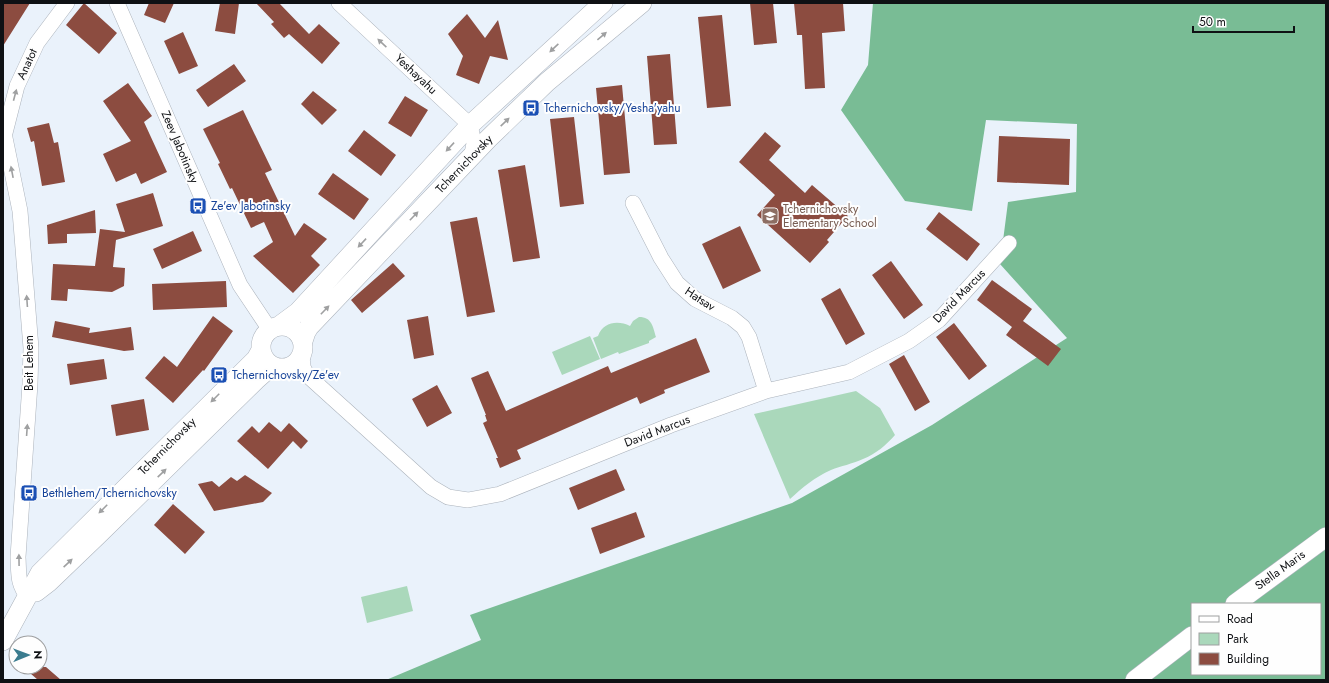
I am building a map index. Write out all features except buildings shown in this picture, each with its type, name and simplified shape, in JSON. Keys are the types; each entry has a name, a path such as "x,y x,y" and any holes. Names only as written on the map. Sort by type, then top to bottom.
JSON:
{"street":[{"name":"Anatot","path":"4,130 17,86 37,43 67,3"},
{"name":"Zeev Jabotinsky","path":"117,3 240,286 274,328"},
{"name":"Yeshayahu","path":"339,3 470,125"},
{"name":"Tchernichovsky","path":"274,328 298,312 470,125 603,3"},
{"name":"Tchernichovsky","path":"28,597 53,578 265,372 296,361 309,326 472,155 547,82 642,3"},
{"path":"470,125 474,142 472,155"},
{"name":"Beit Lehem","path":"4,130 20,211 30,348 30,384 18,557 20,584 28,597"},
{"name":"Hatsav","path":"633,203 660,258 677,283 695,299 732,318 743,327 749,337 766,391"},
{"name":"David Marcus","path":"296,361 431,487 448,497 468,500 500,494 671,425 766,391 849,372 909,341 939,320 1009,243"},
{"path":"291,327 300,336 296,361 265,360 261,350 262,342 264,335 274,328 291,327"},
{"name":"Tchernichovsky","path":"3,641 40,573 256,359 261,350"},
{"name":"Stella Maris","path":"1236,603 1326,537"},
{"path":"1134,680 1191,637"}],"green space":[{"path":"873,3 1326,3 1326,680 386,680 481,640 470,615 792,503 932,425 1067,338 1000,264 1008,202 1076,192 1077,124 986,120 972,211 905,201 841,110 868,65"},
{"path":"639,317 647,319 651,323 656,337 649,341 649,343 619,354 618,352 601,359 593,338 598,336 600,331 607,325 621,323 630,326 633,321"},
{"path":"590,336 600,359 562,375 552,352"},
{"path":"856,391 880,408 895,435 872,455 825,473 809,483 790,499 754,414"},
{"path":"407,586 413,611 367,623 361,597"}],"place":[{"name":"Tchernichovsky/Yesha'yahu","path":"531,108"},
{"name":"Ze'ev Jabotinsky","path":"198,206"},
{"name":"Tchernichovsky Elementary School","path":"770,216"},
{"name":"Tchernichovsky/Ze'ev","path":"219,375"},
{"name":"Bethlehem/Tchernichovsky","path":"29,493"}]}
